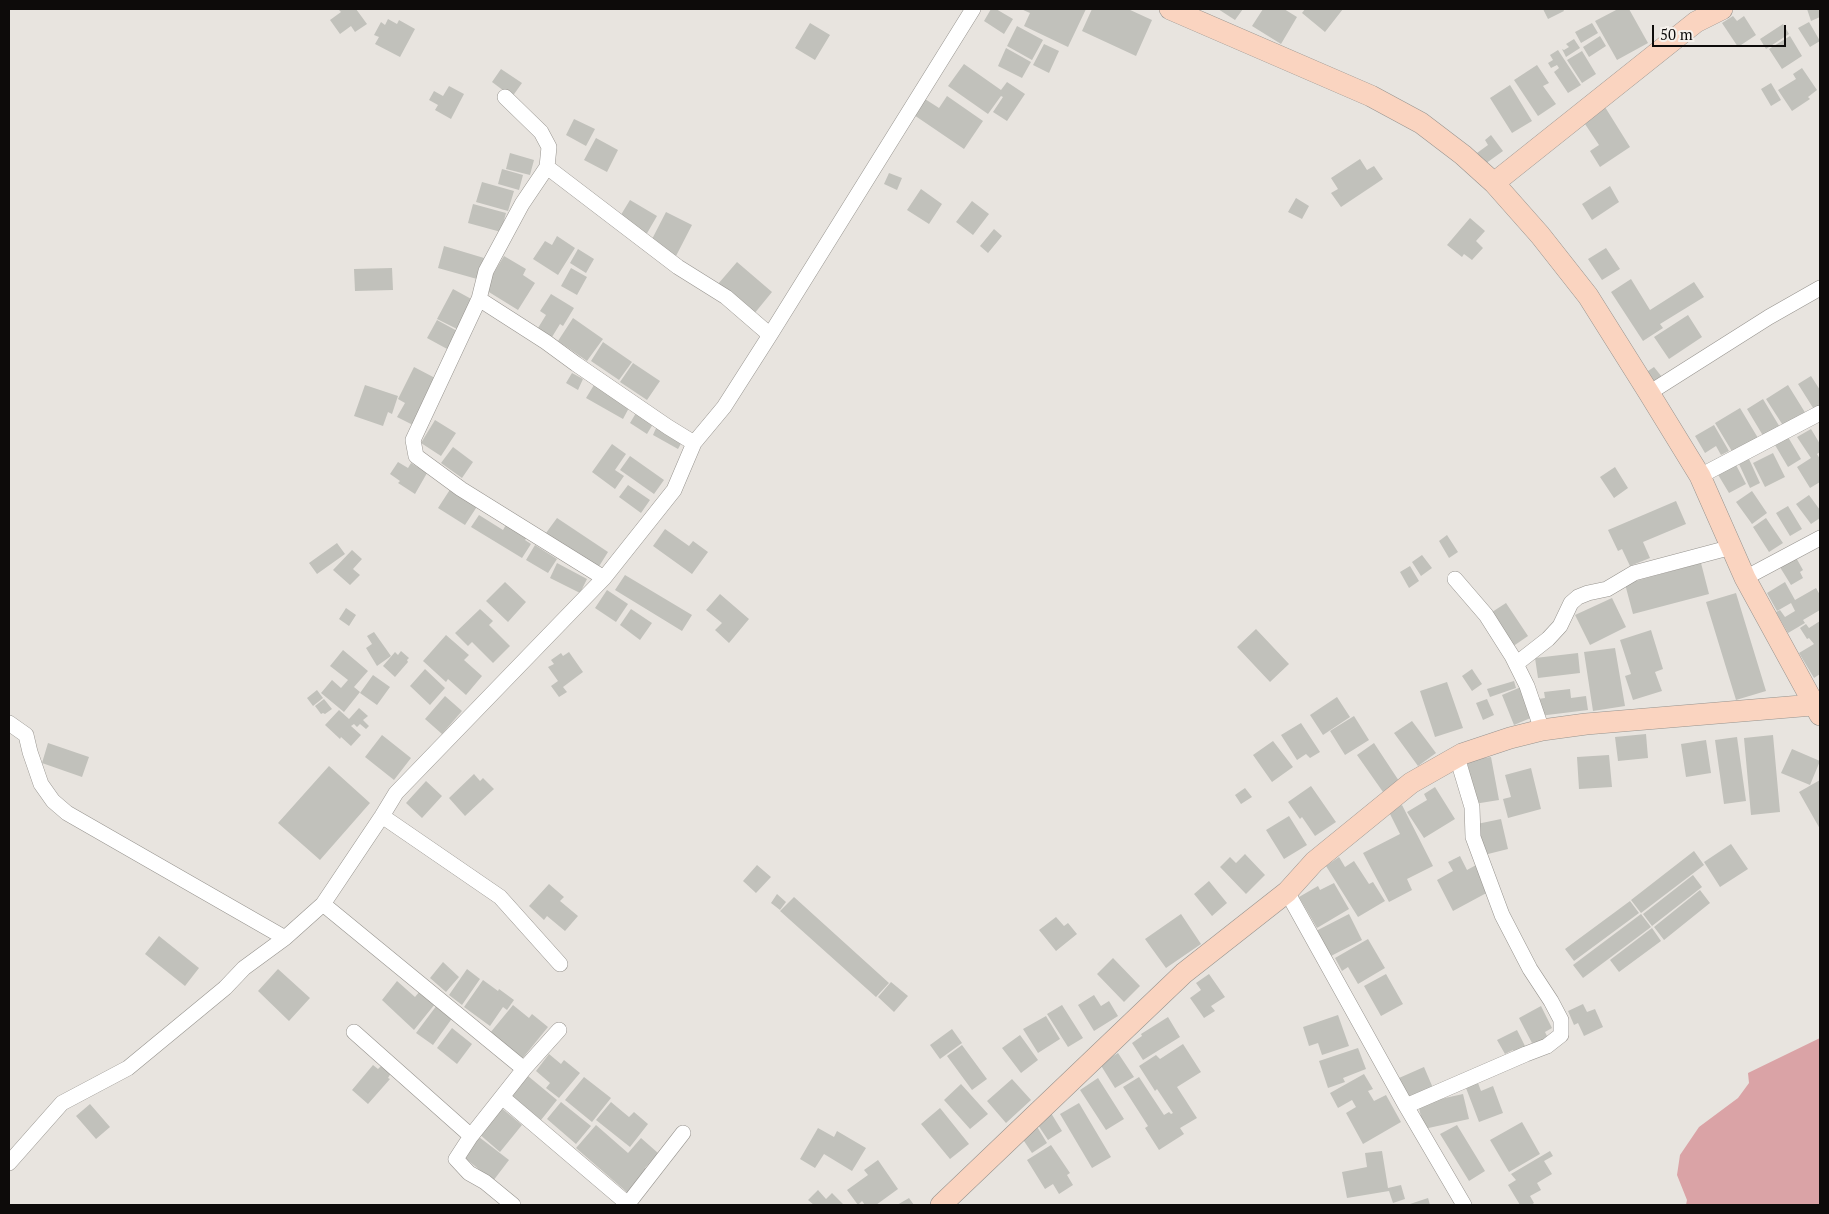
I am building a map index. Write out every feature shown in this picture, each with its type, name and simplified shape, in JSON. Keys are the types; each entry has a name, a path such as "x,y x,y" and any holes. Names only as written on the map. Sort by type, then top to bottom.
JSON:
{"street":[{"path":"9,1163 62,1104 128,1068 225,988 244,968 285,938 323,904 396,792 604,578 674,490 694,442 724,407 973,9"},
{"path":"941,1205 1184,973 1287,892 1314,862 1411,783 1462,754 1510,738 1542,730 1586,724 1818,708 1746,578 1700,476 1649,393 1588,296 1540,235 1494,184 1463,155 1421,123 1371,96 1170,9"},
{"path":"1494,184 1696,22 1722,9"},
{"path":"504,97 541,132 549,147 547,167 522,204 486,271 479,299 413,440 416,456 461,488 604,578"},
{"path":"547,167 670,262 726,297 770,335"},
{"path":"1649,393 1769,317 1820,288"},
{"path":"479,299 546,342 668,427 694,442"},
{"path":"1700,476 1820,413"},
{"path":"1746,578 1820,538"},
{"path":"1516,664 1560,626 1571,603 1578,597 1607,589 1634,573 1732,547"},
{"path":"1455,579 1486,615 1516,664 1527,686 1542,730"},
{"path":"9,723 26,735 41,784 53,800 67,813 285,938"},
{"path":"1406,1106 1547,1046 1561,1034 1561,1020 1530,969 1502,915 1473,837 1472,807 1457,757"},
{"path":"382,816 500,897 560,964"},
{"path":"1287,892 1406,1106 1464,1205"},
{"path":"323,904 524,1069"},
{"path":"512,1205 485,1182 469,1173 456,1160 471,1136 524,1069 559,1030"},
{"path":"354,1032 471,1136"},
{"path":"502,1097 628,1205 683,1133"}],"shaded area":[{"path":"1820,1038 1820,1205 1686,1205 1687,1200 1677,1175 1680,1155 1699,1127 1738,1098 1749,1083 1748,1073"}],"building":[{"path":"356,9 367,24 355,32 351,26 340,34 330,20 341,12 339,10"},
{"path":"991,9 996,9 1013,19 1004,34 984,21"},
{"path":"1021,9 1086,9 1068,47 1024,26 1030,13"},
{"path":"1092,9 1128,9 1152,20 1136,56 1082,31"},
{"path":"1218,9 1243,9 1235,20"},
{"path":"1263,9 1284,9 1297,17 1281,44 1252,26"},
{"path":"1305,9 1343,9 1325,32 1302,13"},
{"path":"1543,9 1563,9 1564,11 1548,19"},
{"path":"1618,9 1629,9 1648,43 1617,60 1595,21"},
{"path":"1807,9 1820,9 1820,17 1811,21"},
{"path":"1733,16 1737,21 1744,16 1756,35 1738,47 1722,23"},
{"path":"388,19 397,24 399,20 415,29 400,57 375,44 379,37 374,35 381,22 385,25"},
{"path":"1809,22 1820,41 1810,47 1798,28"},
{"path":"810,23 830,35 815,60 795,48"},
{"path":"1592,23 1598,33 1581,43 1575,32"},
{"path":"1783,24 1789,34 1766,49 1760,39"},
{"path":"1017,26 1043,40 1032,60 1007,46"},
{"path":"1600,36 1606,46 1589,57 1583,47"},
{"path":"1790,36 1802,56 1782,69 1769,49"},
{"path":"1574,39 1580,48 1566,57 1562,49 1564,50 1569,47 1566,44"},
{"path":"1044,44 1059,51 1049,73 1033,65"},
{"path":"1006,48 1031,62 1022,78 998,66"},
{"path":"1558,50 1581,85 1568,93 1554,72 1559,68 1557,65 1551,68 1548,63 1553,60 1550,55"},
{"path":"1582,51 1596,74 1582,83 1567,60"},
{"path":"964,64 1001,90 1007,82 1025,94 1007,121 993,112 1003,97 1001,96 988,114 948,86"},
{"path":"1537,65 1549,83 1543,86 1556,104 1538,116 1514,80"},
{"path":"1802,68 1817,90 1808,97 1810,99 1792,111 1778,90 1796,79 1793,74"},
{"path":"501,69 522,83 512,97 492,82"},
{"path":"1771,83 1781,100 1771,106 1761,89"},
{"path":"1510,85 1532,121 1512,133 1490,98"},
{"path":"449,86 464,94 451,119 435,110 438,105 429,100 434,91 443,96"},
{"path":"947,96 983,121 964,149 914,115 925,99 939,108"},
{"path":"1605,107 1630,147 1600,167 1590,151 1599,145 1583,121"},
{"path":"574,119 595,129 586,146 566,135"},
{"path":"1491,135 1503,151 1485,164 1477,153 1488,145 1485,140"},
{"path":"596,138 618,150 607,172 584,160"},
{"path":"510,153 534,160 530,175 506,169"},
{"path":"1360,159 1367,170 1374,166 1383,179 1341,207 1331,193 1338,189 1331,178"},
{"path":"502,169 523,175 519,190 498,184"},
{"path":"889,173 902,178 897,190 884,184"},
{"path":"482,182 514,191 508,211 476,202"},
{"path":"1610,186 1619,202 1592,220 1582,204"},
{"path":"921,189 942,204 929,224 907,210"},
{"path":"1296,198 1309,206 1302,219 1288,212"},
{"path":"630,200 657,216 646,235 619,218"},
{"path":"972,201 989,214 973,235 956,222"},
{"path":"473,204 506,213 501,232 468,223"},
{"path":"666,212 692,225 676,256 650,243"},
{"path":"1470,218 1485,231 1476,241 1483,248 1472,260 1464,254 1462,257 1447,245"},
{"path":"994,229 1002,236 988,253 980,246"},
{"path":"557,236 575,248 558,275 533,259 545,241 552,245"},
{"path":"444,246 484,258 477,279 438,268"},
{"path":"1606,248 1620,269 1602,280 1588,259"},
{"path":"578,249 594,259 586,273 570,263"},
{"path":"504,256 526,269 523,275 535,283 518,310 484,289"},
{"path":"737,262 772,292 754,314 718,284"},
{"path":"392,268 393,290 355,291 354,269"},
{"path":"571,268 587,277 577,295 561,286"},
{"path":"1631,279 1650,310 1694,282 1704,297 1660,324 1663,328 1643,341 1611,292"},
{"path":"453,289 475,301 459,330 437,319"},
{"path":"551,294 574,308 563,326 560,324 552,337 538,328 546,315 540,311"},
{"path":"1688,315 1702,337 1669,359 1654,337"},
{"path":"573,318 603,339 587,361 558,341"},
{"path":"437,320 459,332 449,350 427,338"},
{"path":"603,342 632,362 619,380 591,361"},
{"path":"633,363 660,381 647,400 620,382"},
{"path":"414,367 437,379 413,425 397,417 405,403 398,399"},
{"path":"1654,367 1662,377 1650,386 1642,375"},
{"path":"572,373 583,379 578,390 566,383"},
{"path":"1811,376 1820,390 1820,408 1815,411 1798,384"},
{"path":"365,385 398,396 392,414 388,412 383,426 354,416"},
{"path":"594,385 630,406 623,419 586,398"},
{"path":"1788,385 1806,414 1784,427 1766,399"},
{"path":"1763,399 1781,429 1765,439 1747,409"},
{"path":"1740,408 1758,438 1733,453 1715,423"},
{"path":"636,413 653,424 647,434 630,423"},
{"path":"435,420 456,433 441,456 421,443"},
{"path":"1714,425 1729,451 1721,455 1716,446 1705,453 1695,436"},
{"path":"657,426 683,440 678,449 653,435"},
{"path":"1811,429 1820,444 1820,452 1817,454 1820,459 1820,482 1810,488 1797,467 1811,458 1797,437"},
{"path":"1788,437 1801,459 1788,467 1775,445"},
{"path":"612,444 626,454 615,470 624,476 615,489 592,472"},
{"path":"453,447 473,462 462,478 441,463"},
{"path":"1773,453 1785,477 1765,487 1753,463"},
{"path":"630,456 664,480 654,494 620,470"},
{"path":"1749,459 1760,483 1750,488 1739,464"},
{"path":"398,462 408,468 411,463 427,473 415,494 398,483 400,481 390,474"},
{"path":"1735,463 1746,484 1729,493 1717,473"},
{"path":"1615,467 1628,488 1614,498 1600,477"},
{"path":"628,485 650,500 641,513 619,497"},
{"path":"451,488 478,505 465,525 438,508"},
{"path":"1752,491 1767,513 1752,524 1736,502"},
{"path":"1809,495 1820,510 1820,518 1811,524 1796,504"},
{"path":"1676,501 1686,524 1643,542 1650,558 1630,566 1622,549 1618,551 1608,530"},
{"path":"1788,506 1802,529 1790,536 1776,513"},
{"path":"479,515 503,530 507,523 528,536 525,540 531,544 522,558 471,527"},
{"path":"557,518 608,552 598,568 546,533"},
{"path":"1766,518 1783,543 1769,552 1753,527"},
{"path":"665,529 689,546 693,541 708,552 692,574 653,546"},
{"path":"1447,535 1458,552 1449,558 1439,541"},
{"path":"337,543 345,554 317,574 309,563"},
{"path":"535,545 557,559 548,573 526,560"},
{"path":"352,550 362,559 353,569 360,575 350,585 333,570"},
{"path":"1794,554 1803,570 1800,572 1803,578 1791,585 1778,564"},
{"path":"1422,555 1432,568 1421,576 1412,562"},
{"path":"557,563 587,579 580,593 550,578"},
{"path":"1701,563 1709,594 1633,614 1625,584"},
{"path":"1410,566 1419,581 1409,588 1400,572"},
{"path":"625,575 692,615 682,631 615,590"},
{"path":"505,582 526,602 508,622 486,601"},
{"path":"1785,582 1795,600 1816,588 1820,595 1820,610 1803,620 1805,623 1788,633 1776,612 1780,610 1785,617 1795,611 1791,603 1777,611 1767,593"},
{"path":"607,590 628,604 616,622 595,608"},
{"path":"1736,593 1766,691 1736,700 1706,602"},
{"path":"720,594 749,619 729,643 715,630 722,623 706,610"},
{"path":"1612,598 1626,627 1590,645 1575,615"},
{"path":"1506,603 1528,636 1512,647 1489,614"},
{"path":"346,608 356,615 349,626 339,619"},
{"path":"480,609 493,621 489,625 510,646 493,663 472,642 468,646 455,633"},
{"path":"631,609 652,623 640,640 620,625"},
{"path":"1820,621 1820,674 1814,678 1799,653 1814,644 1809,638 1807,639 1800,628 1806,624 1809,628"},
{"path":"1256,629 1289,664 1270,682 1237,647"},
{"path":"1651,630 1663,669 1655,672 1662,691 1633,700 1625,676 1631,674 1620,640"},
{"path":"374,632 391,656 377,666 366,648 372,644 367,636"},
{"path":"446,635 469,655 464,660 482,676 466,695 448,679 446,682 423,661"},
{"path":"1615,648 1625,706 1593,711 1584,652"},
{"path":"343,650 368,671 354,687 360,692 344,712 321,693 332,680 341,688 348,680 330,666"},
{"path":"401,651 409,658 408,662 395,677 383,666 395,652 398,655"},
{"path":"569,652 583,672 563,687 567,692 559,697 551,686 558,681 548,667 554,664 551,660 561,653 563,656"},
{"path":"1578,653 1580,673 1538,678 1535,658"},
{"path":"425,669 445,688 430,705 410,686"},
{"path":"1472,669 1482,684 1472,691 1462,676"},
{"path":"373,675 390,687 377,705 360,693"},
{"path":"1514,681 1516,688 1490,697 1487,689"},
{"path":"1447,682 1463,728 1435,737 1420,691"},
{"path":"1521,687 1533,717 1514,725 1502,695"},
{"path":"1570,689 1571,698 1586,696 1588,710 1539,716 1538,699 1545,698 1544,692"},
{"path":"317,690 323,698 313,706 307,698"},
{"path":"445,696 462,711 442,734 425,719"},
{"path":"1337,697 1350,717 1323,735 1310,715"},
{"path":"324,699 332,709 325,714 321,714 315,706"},
{"path":"1487,699 1494,715 1483,720 1476,703"},
{"path":"359,708 368,716 363,720 369,726 366,729 360,724 357,727 354,724 351,726 361,735 351,746 325,725 339,710 349,719"},
{"path":"1354,716 1369,740 1345,755 1330,731"},
{"path":"1412,721 1436,753 1418,766 1394,733"},
{"path":"1301,723 1320,752 1310,758 1306,754 1297,760 1281,735"},
{"path":"1646,734 1648,758 1618,761 1615,737"},
{"path":"382,735 411,758 394,780 365,757"},
{"path":"1773,735 1780,812 1751,815 1744,738"},
{"path":"1737,737 1746,801 1724,804 1715,740"},
{"path":"1706,740 1711,773 1686,777 1681,744"},
{"path":"1273,741 1293,767 1272,782 1253,755"},
{"path":"48,743 89,757 82,777 42,763"},
{"path":"1374,743 1399,781 1383,792 1357,755"},
{"path":"1792,749 1820,761 1810,785 1781,773"},
{"path":"1609,755 1612,787 1579,789 1577,757"},
{"path":"1491,757 1499,800 1474,804 1467,760"},
{"path":"329,766 370,803 320,860 278,823"},
{"path":"1531,768 1541,809 1508,818 1503,799 1511,797 1505,775"},
{"path":"474,774 480,781 483,778 494,789 465,816 449,798"},
{"path":"1820,780 1820,829 1799,792"},
{"path":"426,781 442,796 422,818 406,803"},
{"path":"1311,786 1336,822 1315,836 1302,817 1300,819 1288,802"},
{"path":"1435,787 1455,819 1424,838 1407,812 1427,800 1424,794"},
{"path":"1245,788 1252,797 1241,804 1235,795"},
{"path":"1402,805 1433,866 1407,879 1412,890 1389,902 1363,853 1400,834 1389,812"},
{"path":"1289,816 1307,845 1284,859 1266,830"},
{"path":"1501,819 1508,849 1484,855 1477,824"},
{"path":"1731,844 1748,869 1720,887 1704,862"},
{"path":"1694,851 1704,865 1641,913 1631,900"},
{"path":"1245,854 1265,875 1246,894 1220,867 1230,857 1236,863"},
{"path":"1460,856 1467,870 1478,864 1492,890 1453,911 1437,880 1453,871 1448,862"},
{"path":"1339,857 1345,867 1354,861 1369,884 1373,882 1385,901 1358,917 1326,866"},
{"path":"757,865 771,877 756,893 743,881"},
{"path":"1693,875 1702,887 1652,926 1643,914"},
{"path":"1209,881 1227,903 1212,916 1194,894"},
{"path":"1334,883 1349,909 1317,928 1299,897 1318,886 1320,890"},
{"path":"549,884 564,897 560,901 578,916 565,931 547,916 544,920 529,906"},
{"path":"1700,890 1710,903 1664,940 1654,927"},
{"path":"777,894 786,902 780,910 771,903"},
{"path":"794,897 889,983 876,997 780,911"},
{"path":"1630,901 1639,913 1574,961 1565,949"},
{"path":"1181,914 1201,944 1166,968 1145,939"},
{"path":"1349,914 1362,940 1329,957 1316,931"},
{"path":"1641,914 1651,927 1583,978 1573,965"},
{"path":"1056,917 1064,926 1068,923 1077,934 1056,951 1039,930"},
{"path":"1652,928 1661,941 1619,972 1610,960"},
{"path":"159,936 199,968 185,986 145,954"},
{"path":"1368,939 1385,968 1358,984 1348,967 1342,971 1335,958"},
{"path":"1113,958 1140,986 1124,1002 1097,974"},
{"path":"443,962 459,977 446,992 430,978"},
{"path":"278,969 310,998 289,1021 258,991"},
{"path":"467,969 480,979 462,1005 449,995"},
{"path":"1209,974 1225,997 1211,1006 1215,1011 1204,1018 1190,998 1201,990 1196,983"},
{"path":"1386,974 1403,1004 1381,1016 1364,986"},
{"path":"483,980 514,1000 507,1010 503,1007 490,1026 464,1007"},
{"path":"397,981 415,997 420,991 435,1004 414,1030 382,1000"},
{"path":"891,982 908,996 894,1012 878,997"},
{"path":"1094,995 1101,1006 1109,1001 1118,1016 1094,1031 1078,1005"},
{"path":"1583,1004 1587,1012 1595,1009 1603,1027 1584,1036 1578,1023 1574,1025 1568,1011"},
{"path":"437,1005 453,1017 433,1045 416,1033"},
{"path":"513,1005 529,1018 532,1014 548,1027 522,1059 490,1033"},
{"path":"1062,1005 1083,1038 1068,1047 1047,1014"},
{"path":"1541,1006 1552,1028 1545,1032 1549,1040 1538,1046 1536,1042 1532,1043 1519,1018"},
{"path":"1338,1015 1349,1046 1322,1055 1318,1043 1309,1046 1303,1027"},
{"path":"1046,1016 1060,1039 1038,1053 1023,1029"},
{"path":"1168,1017 1180,1037 1143,1060 1132,1043 1142,1036 1141,1034"},
{"path":"452,1028 472,1044 457,1064 437,1048"},
{"path":"952,1029 962,1043 940,1059 930,1045"},
{"path":"1517,1030 1527,1050 1516,1056 1513,1050 1505,1054 1497,1040"},
{"path":"1020,1035 1038,1060 1021,1073 1002,1048"},
{"path":"1183,1044 1201,1072 1177,1087 1197,1118 1180,1128 1184,1134 1159,1150 1145,1128 1148,1126 1123,1087 1139,1077 1164,1115 1169,1112 1173,1113 1157,1089 1155,1091 1139,1066 1156,1055 1160,1059"},
{"path":"962,1045 987,1079 972,1090 947,1056"},
{"path":"1358,1048 1366,1069 1343,1078 1345,1082 1328,1088 1319,1061"},
{"path":"1118,1053 1134,1077 1115,1088 1100,1064"},
{"path":"549,1054 561,1064 564,1060 580,1073 559,1098 546,1088 550,1083 536,1071"},
{"path":"373,1065 378,1069 382,1065 391,1073 388,1078 390,1079 368,1104 352,1090"},
{"path":"1424,1067 1433,1088 1408,1099 1399,1078"},
{"path":"1364,1074 1373,1089 1368,1091 1374,1101 1386,1095 1401,1122 1363,1144 1346,1113 1356,1107 1352,1100 1338,1108 1330,1093"},
{"path":"528,1076 557,1100 541,1120 511,1096"},
{"path":"584,1077 611,1098 592,1122 565,1100"},
{"path":"1098,1078 1124,1119 1106,1130 1080,1090"},
{"path":"1012,1079 1031,1100 1006,1123 987,1101"},
{"path":"1478,1083 1481,1091 1493,1086 1503,1113 1479,1122 1466,1088"},
{"path":"961,1084 988,1114 970,1129 944,1100"},
{"path":"1463,1094 1469,1119 1424,1129 1418,1104"},
{"path":"561,1102 591,1126 576,1144 547,1119"},
{"path":"611,1102 629,1117 634,1112 648,1124 630,1147 596,1120"},
{"path":"1079,1103 1111,1157 1092,1168 1060,1114"},
{"path":"90,1104 110,1127 96,1139 76,1116"},
{"path":"499,1106 522,1125 500,1152 478,1133"},
{"path":"940,1108 969,1144 950,1159 921,1124"},
{"path":"1051,1113 1062,1131 1048,1140 1036,1122"},
{"path":"1522,1122 1540,1154 1509,1172 1490,1140"},
{"path":"596,1125 628,1153 641,1138 658,1153 645,1168 649,1171 629,1194 576,1148"},
{"path":"1036,1125 1047,1143 1032,1153 1020,1135"},
{"path":"1457,1125 1485,1171 1469,1181 1440,1134"},
{"path":"818,1128 834,1137 837,1131 866,1148 852,1171 824,1154 815,1168 800,1159"},
{"path":"479,1137 509,1160 493,1181 464,1157"},
{"path":"1051,1145 1070,1173 1067,1175 1073,1185 1059,1194 1053,1184 1045,1189 1027,1160"},
{"path":"1382,1151 1388,1188 1401,1185 1405,1199 1393,1203 1389,1191 1347,1198 1342,1172 1367,1167 1365,1153"},
{"path":"1550,1151 1553,1156 1544,1161 1552,1174 1537,1183 1541,1190 1530,1196 1534,1203 1531,1205 1520,1205 1508,1185 1516,1180 1511,1174"},
{"path":"878,1160 898,1189 876,1205 865,1205 862,1201 858,1205 847,1190 868,1175 864,1170"},
{"path":"818,1190 826,1199 832,1193 844,1205 814,1205 808,1200"},
{"path":"909,1198 914,1205 897,1205"},
{"path":"1428,1198 1430,1205 1407,1205"}]}
